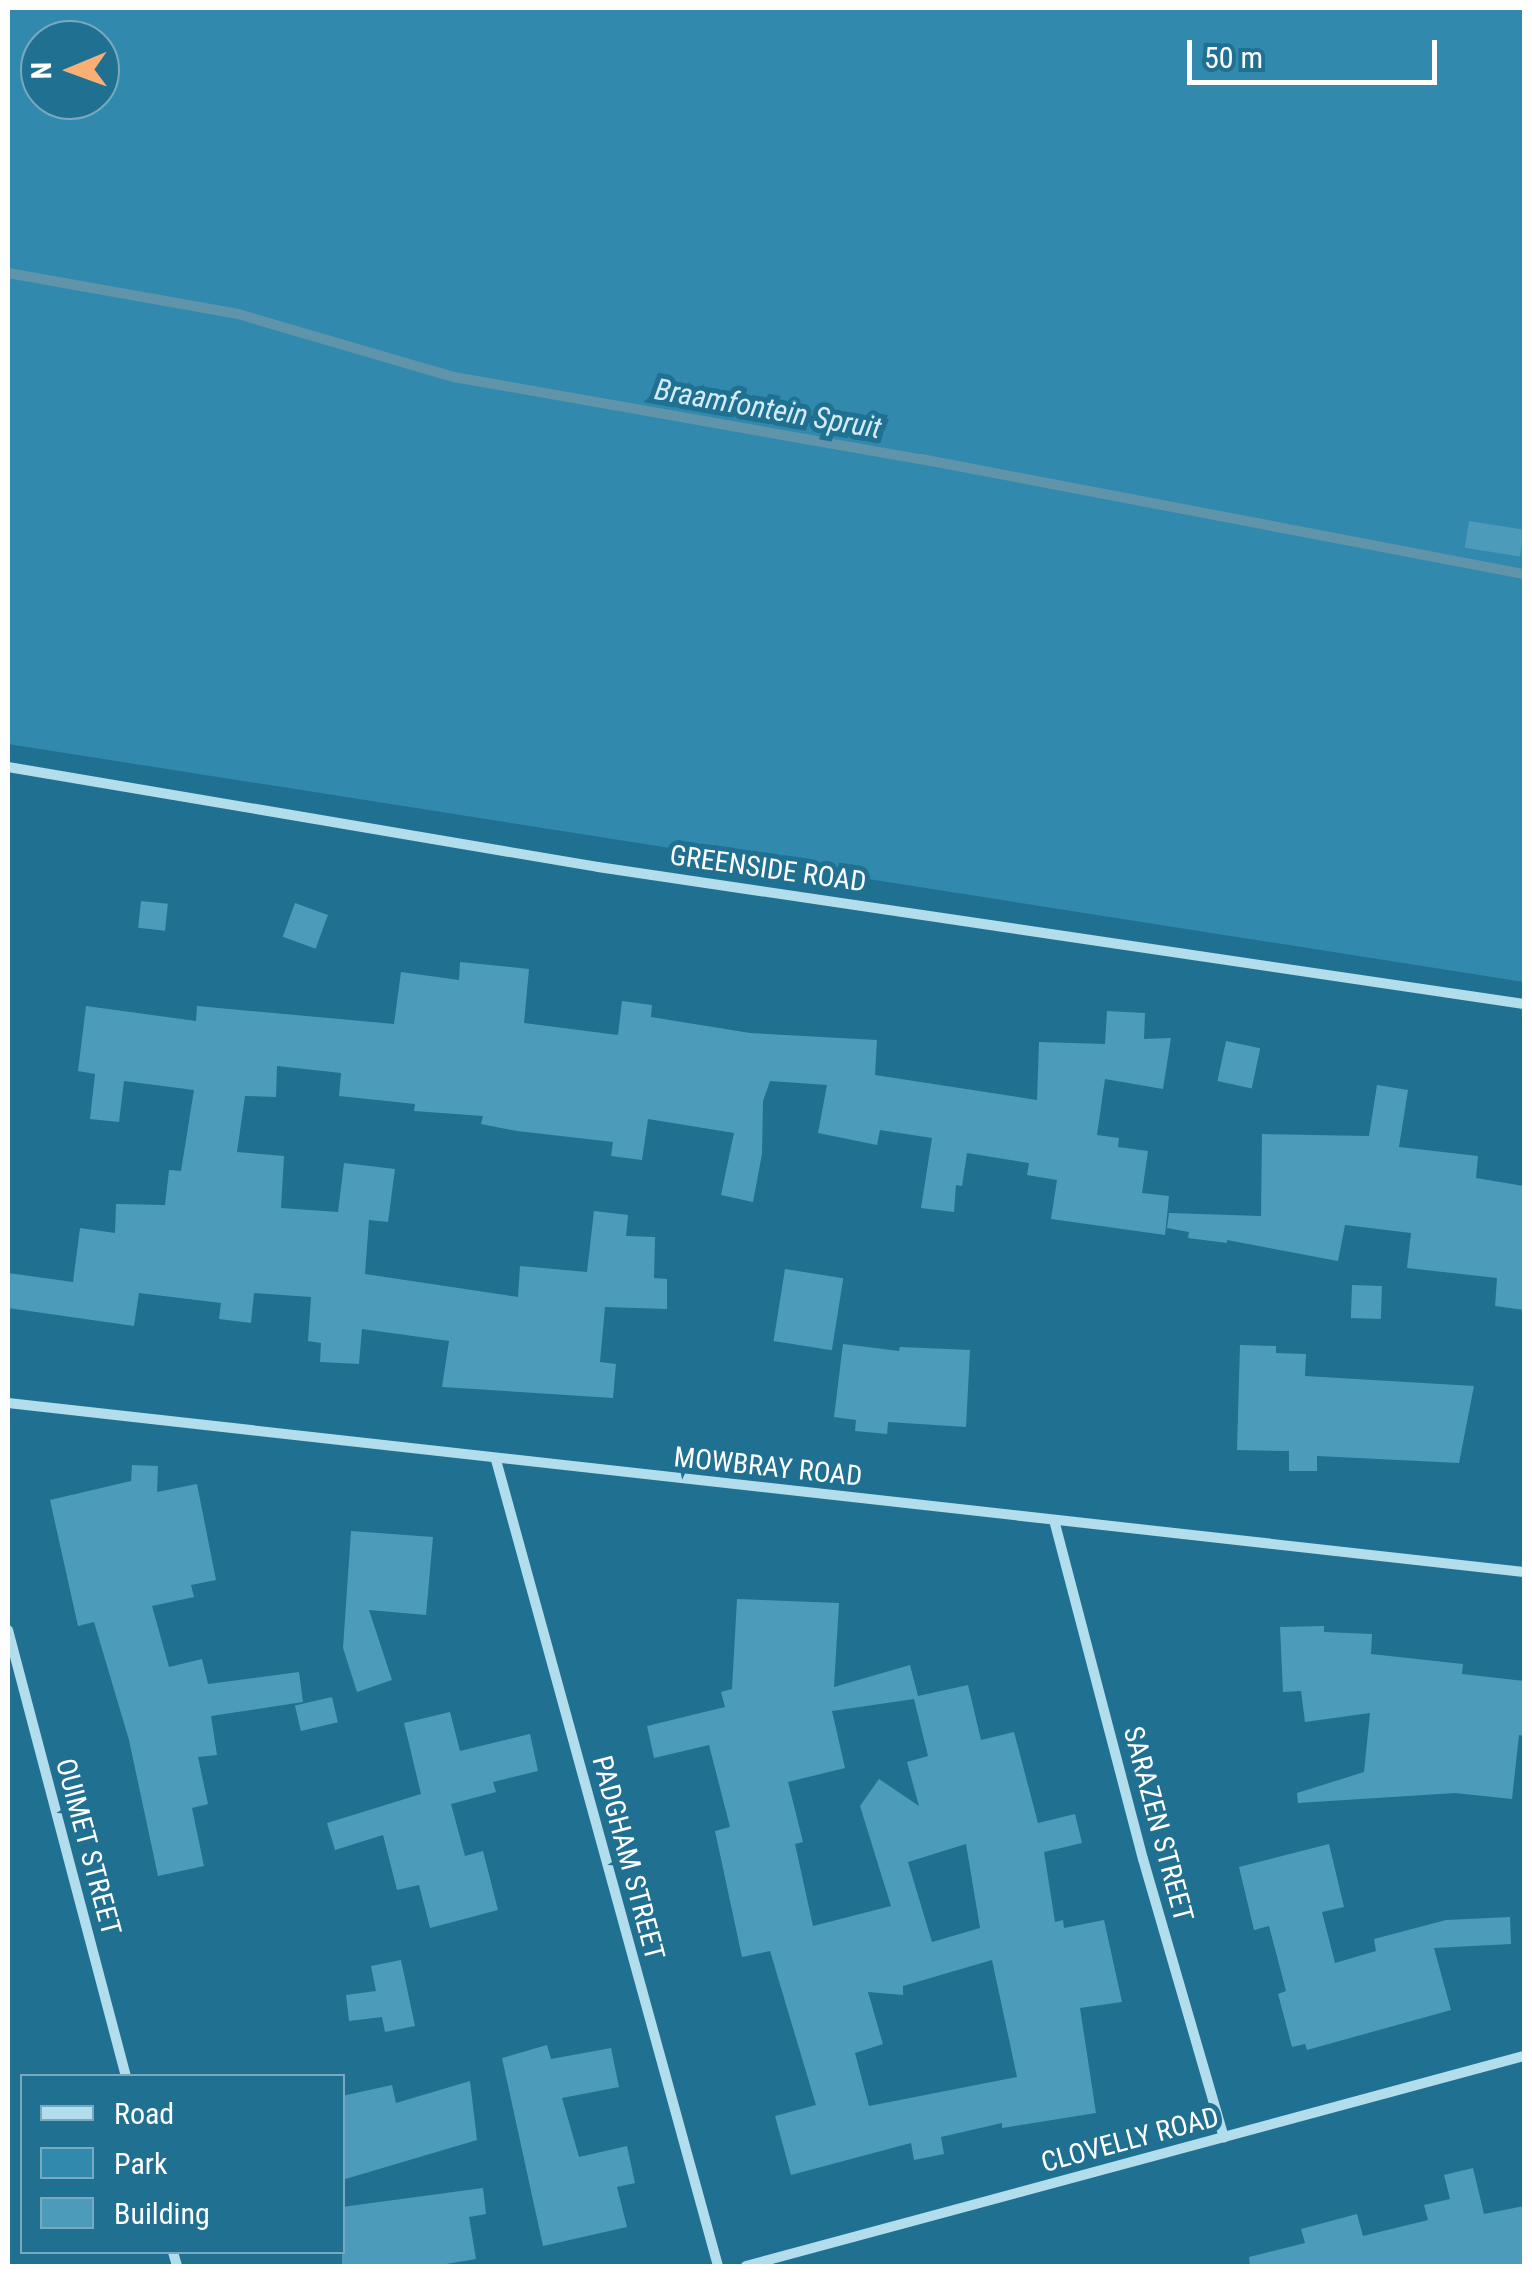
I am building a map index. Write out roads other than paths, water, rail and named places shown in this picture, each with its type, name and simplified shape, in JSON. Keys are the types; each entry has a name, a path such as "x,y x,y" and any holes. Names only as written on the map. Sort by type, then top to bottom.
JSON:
{"street":[{"name":"GREENSIDE ROAD","path":"8,767 598,867 1524,1004"},
{"name":"MOWBRAY ROAD","path":"8,1403 1524,1572"},
{"name":"PADGHAM STREET","path":"496,1460 718,2266"},
{"name":"SARAZEN STREET","path":"1054,1520 1143,1859 1224,2138"},
{"name":"OUIMET STREET","path":"8,1630 125,2074"},
{"name":"CLOVELLY ROAD","path":"746,2266 1524,2056"}],"waterway":[{"name":"Braamfontein Spruit","path":"8,273 238,314 454,377 921,459 1524,574"}]}
